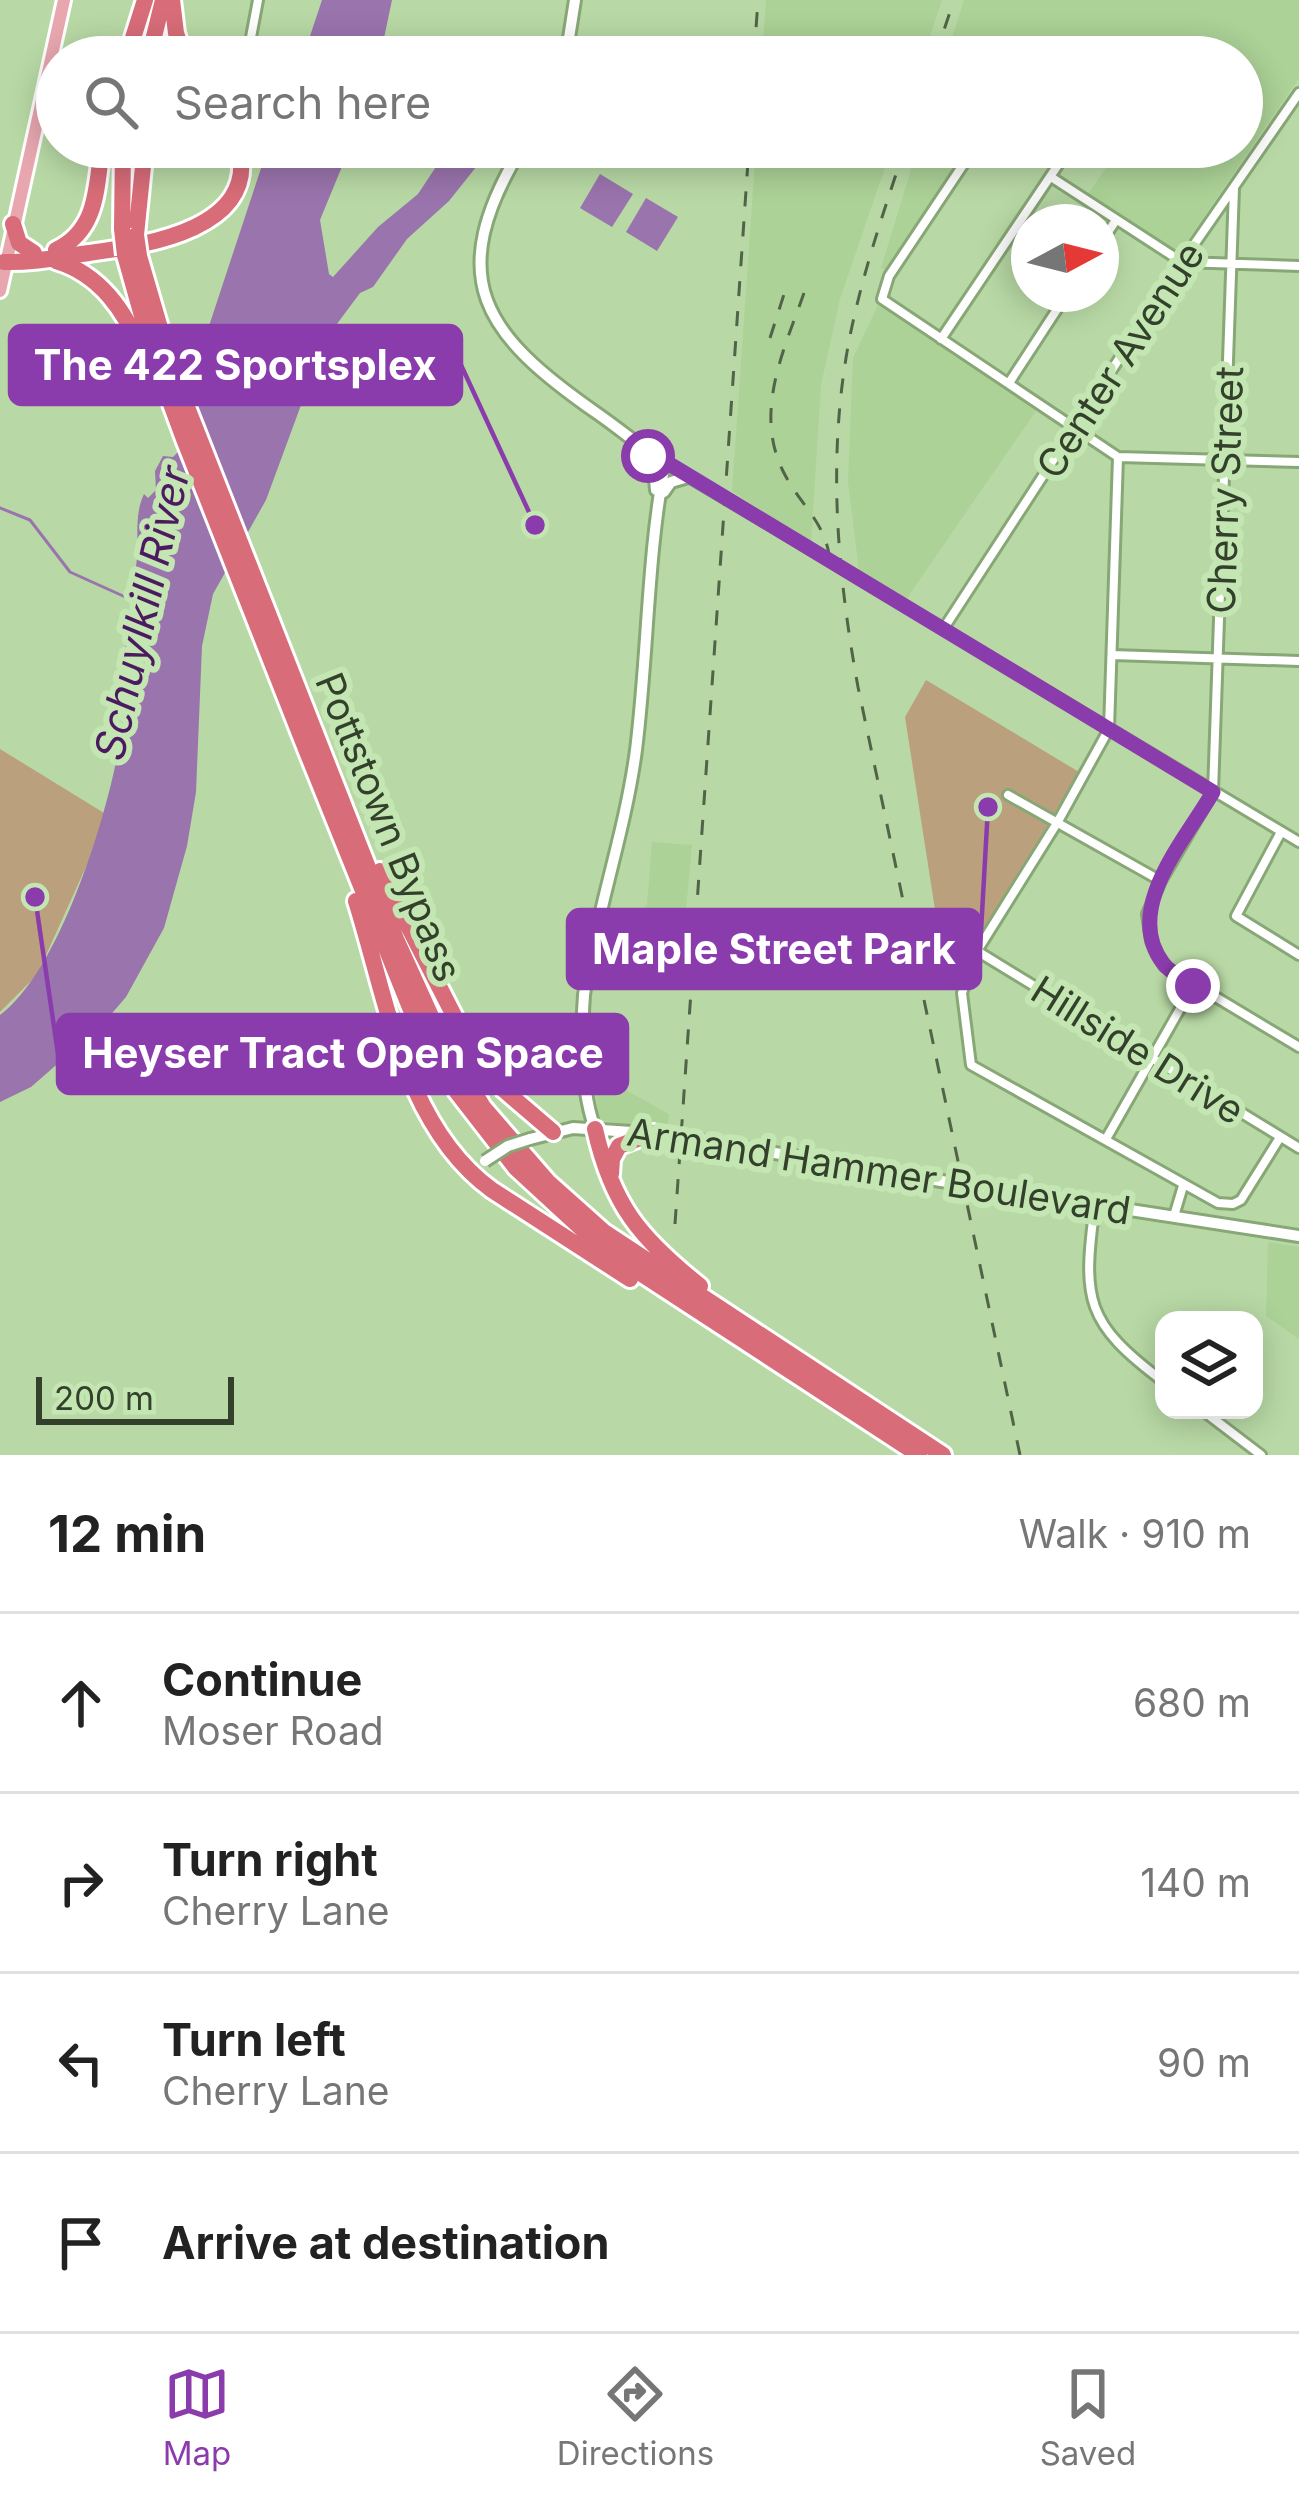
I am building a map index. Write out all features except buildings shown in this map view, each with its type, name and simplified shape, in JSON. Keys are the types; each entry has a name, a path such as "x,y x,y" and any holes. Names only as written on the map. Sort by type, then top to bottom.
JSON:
{"highway":[{"path":"134,36 147,0"},
{"path":"142,36 147,0"},
{"path":"154,36 163,0"},
{"path":"172,0 177,36"},
{"path":"46,254 76,238 88,224 99,168"},
{"name":"Pottstown Bypass","path":"124,168 132,256 184,439 412,977 460,1073 505,1135 548,1183 653,1281"},
{"name":"Pottstown Bypass","path":"129,232 138,168"},
{"path":"2,265 158,236 188,224 211,208 230,185 235,168"},
{"path":"14,224 19,243 87,274 112,300 165,383"},
{"name":"Pottstown Bypass","path":"165,383 312,745 330,808 403,990 457,1092 516,1168 605,1250 688,1297 917,1455"},
{"path":"312,745 458,1027 494,1080 553,1132"},
{"path":"330,808 418,1097 470,1174 531,1218 776,1346 944,1455"},
{"path":"595,1129 611,1187 628,1218 654,1246 688,1297"},
{"path":"611,1187 616,1149 626,1140 660,1134"}],"main road":[{"path":"57,36 64,0"},
{"path":"0,291 6,274 2,265 36,133"}],"street":[{"path":"251,36 257,0"},
{"path":"569,36 575,0"},
{"name":"Center Avenue","path":"1263,146 1299,93"},
{"path":"511,168 484,227 482,273 492,310 512,345 536,370 665,463 1299,842"},
{"path":"961,168 889,276 883,299 1118,458 1299,462"},
{"path":"941,339 1057,168"},
{"name":"Center Avenue","path":"944,628 1248,168"},
{"path":"1051,177 1092,204"},
{"name":"Cherry Street","path":"1213,792 1234,188"},
{"path":"1119,222 1182,262 1299,266"},
{"path":"1009,383 1055,312"},
{"path":"595,1129 582,1024 584,995 629,797 650,612 656,481 643,448"},
{"path":"1118,458 1109,729 1057,823 976,951 962,993 971,1065 1218,1203 1238,1203 1280,1139"},
{"path":"656,512 665,463"},
{"path":"656,512 670,482 688,476"},
{"path":"1112,655 1299,661"},
{"path":"1213,792 1147,914 1151,941 1164,966 1299,1048"},
{"path":"1008,795 1161,881"},
{"path":"1281,832 1236,916 1299,955"},
{"name":"Hillside Drive","path":"976,951 1299,1148"},
{"path":"1106,1139 1193,986"},
{"name":"Armand Hammer Boulevard","path":"470,1174 511,1144 553,1132 595,1129 660,1134 1299,1236"},
{"path":"1174,1216 1183,1186"},
{"path":"1095,1203 1088,1265 1096,1314 1114,1342 1155,1375"},
{"path":"1214,1419 1261,1455"}],"shaded area":[{"path":"766,0 942,0 930,36 763,36"},
{"path":"964,0 1299,0 1299,78 1263,130 1263,36 953,36"},
{"path":"755,168 885,168 840,299 821,385 811,544 732,491"},
{"path":"912,168 955,168 887,270 881,268"},
{"path":"1106,168 1237,168 1179,253 1119,214 1119,204 1103,204 1088,194"},
{"path":"878,305 1036,411 905,601 859,571 848,482 853,358"},
{"path":"926,680 1079,772 977,944 936,916 905,717"},
{"path":"0,749 109,816 37,975 0,1012"},
{"path":"652,842 692,845 680,975 648,974 637,964 640,929 629,927 647,905"},
{"path":"593,1072 669,1114 667,1130 599,1120"},
{"path":"1268,1242 1299,1247 1299,1339 1266,1316"}],"water":[{"path":"322,0 392,0 384,36 310,36"},
{"name":"Schuylkill River","path":"261,168 341,168 320,220 333,277 378,227 418,194 435,168 475,168 449,201 407,239 373,287 360,293 325,340 266,500 213,594 202,646 196,792 187,846 164,928 126,997 101,1026 31,1087 0,1102 0,1015 22,994 61,928 105,808 122,730 125,648 141,503 144,494 148,498 156,490 155,471 163,456 178,452 210,323"},
{"path":"600,174 633,194 612,227 580,208"},
{"path":"646,198 678,217 657,251 626,232"}],"waterway":[{"name":"Schuylkill River","path":"0,508 30,520 70,572 132,600"}],"railway":[{"path":"755,36 758,0"},
{"path":"942,36 954,0"},
{"path":"675,1224 748,168"},
{"path":"898,168 867,267 842,384 837,471 840,558 858,687 1020,1455"},
{"path":"770,338 786,288"},
{"path":"804,293 775,382 771,428 784,473 816,521 829,554"}],"place":[{"name":"The 422 Sportsplex","path":"535,525"},
{"name":"Maple Street Park","path":"988,807"},
{"name":"Heyser Tract Open Space","path":"35,897"}],"route":[{"path":"648,456 643,448 1213,792 1147,914 1151,941 1164,966 1193,986"}]}
